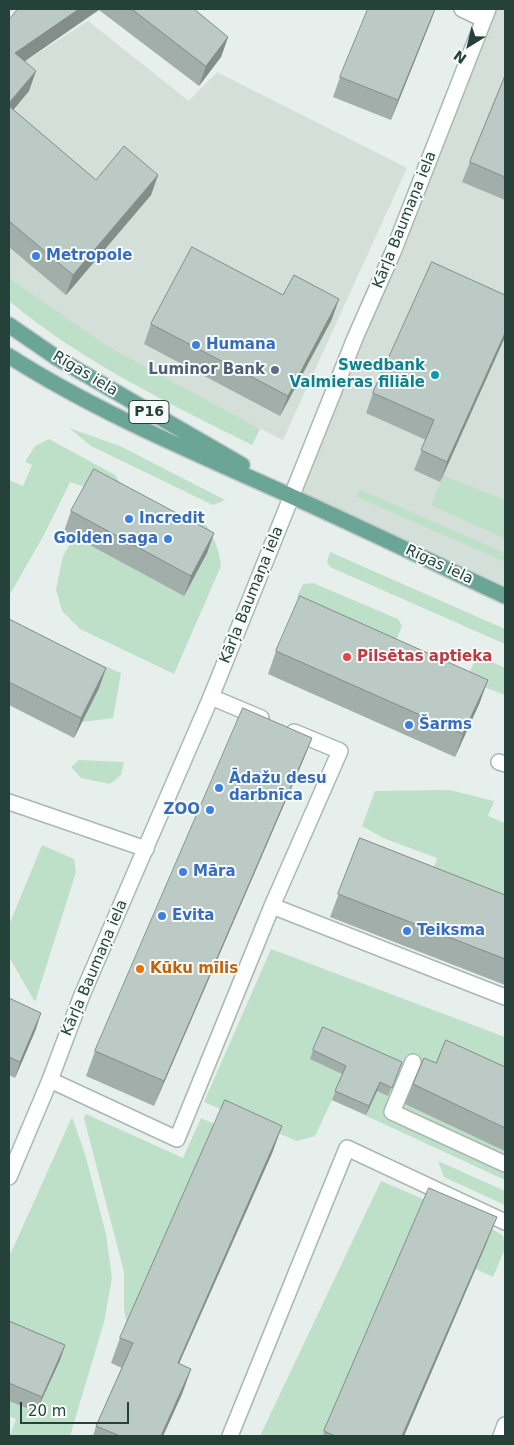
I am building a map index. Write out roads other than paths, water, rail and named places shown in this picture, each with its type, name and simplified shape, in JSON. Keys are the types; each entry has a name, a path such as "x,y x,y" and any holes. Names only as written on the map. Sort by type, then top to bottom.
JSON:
{"main road":[{"name":"Rīgas iela","path":"9,325 57,358 292,496"},
{"name":"Rīgas iela","path":"9,356 56,386 175,446 292,496 505,596"}],"street":[{"path":"462,9 485,14"},
{"name":"Kārļa Baumaņa iela","path":"9,1177 50,1080 82,995 211,697 355,338 393,252 485,14"},
{"path":"50,1080 177,1139 272,906 340,751 211,697"},
{"path":"9,802 146,849"},
{"path":"272,906 505,997"},
{"path":"413,1062 392,1112 505,1164"},
{"path":"230,1436 347,1148 505,1222"},
{"path":"501,1436 505,1425"}],"place":[{"name":"Metropole","path":"36,256"},
{"name":"Humana","path":"196,345"},
{"name":"Luminor Bank","path":"275,370"},
{"name":"Swedbank Valmieras filiāle","path":"435,375"},
{"name":"Incredit","path":"129,519"},
{"name":"Golden saga","path":"168,539"},
{"name":"Pilsētas aptieka","path":"347,657"},
{"name":"Šarms","path":"409,725"},
{"name":"Ādažu desu darbnīca","path":"219,788"},
{"name":"ZOO","path":"210,810"},
{"name":"Māra","path":"183,872"},
{"name":"Evita","path":"162,916"},
{"name":"Teiksma","path":"407,931"},
{"name":"Kūku mīlis","path":"140,969"}]}
